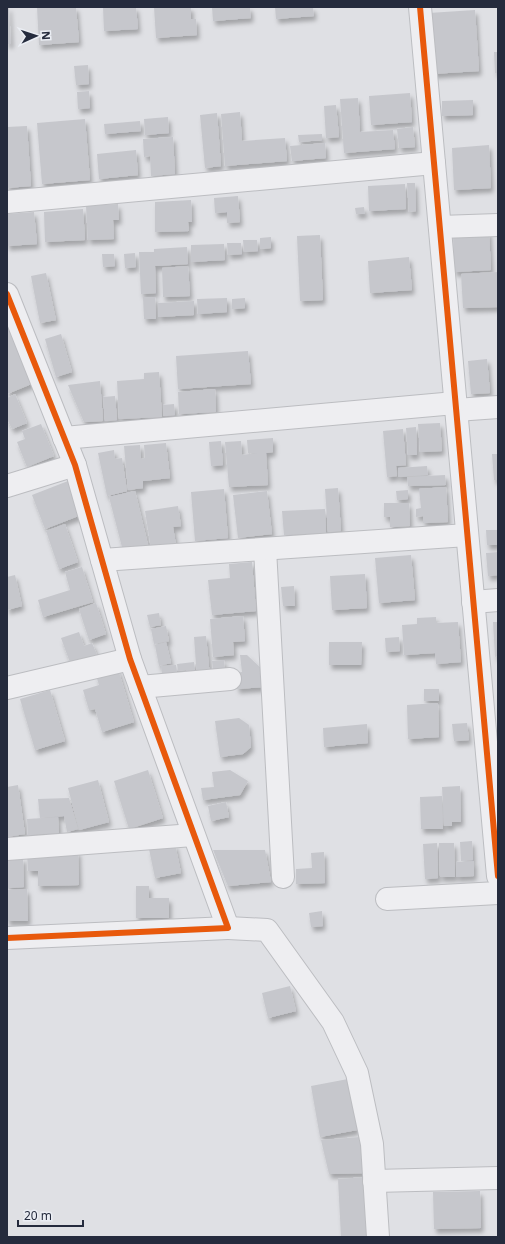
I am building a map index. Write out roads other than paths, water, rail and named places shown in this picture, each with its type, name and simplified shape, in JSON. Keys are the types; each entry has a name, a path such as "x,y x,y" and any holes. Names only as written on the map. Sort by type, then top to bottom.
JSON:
{"street":[{"path":"420,7 498,876"},
{"path":"7,202 434,163"},
{"path":"440,227 498,225"},
{"path":"7,294 75,465 130,659 228,928"},
{"path":"64,438 456,406 498,407"},
{"path":"7,486 75,465"},
{"path":"102,560 467,535"},
{"path":"265,549 283,878"},
{"path":"473,602 498,600"},
{"path":"7,688 130,659"},
{"path":"140,687 230,679"},
{"path":"7,849 193,835"},
{"path":"387,899 498,892"},
{"path":"7,938 228,928 267,930 333,1022 357,1072 372,1144 378,1237"},
{"path":"374,1181 498,1178"}]}
